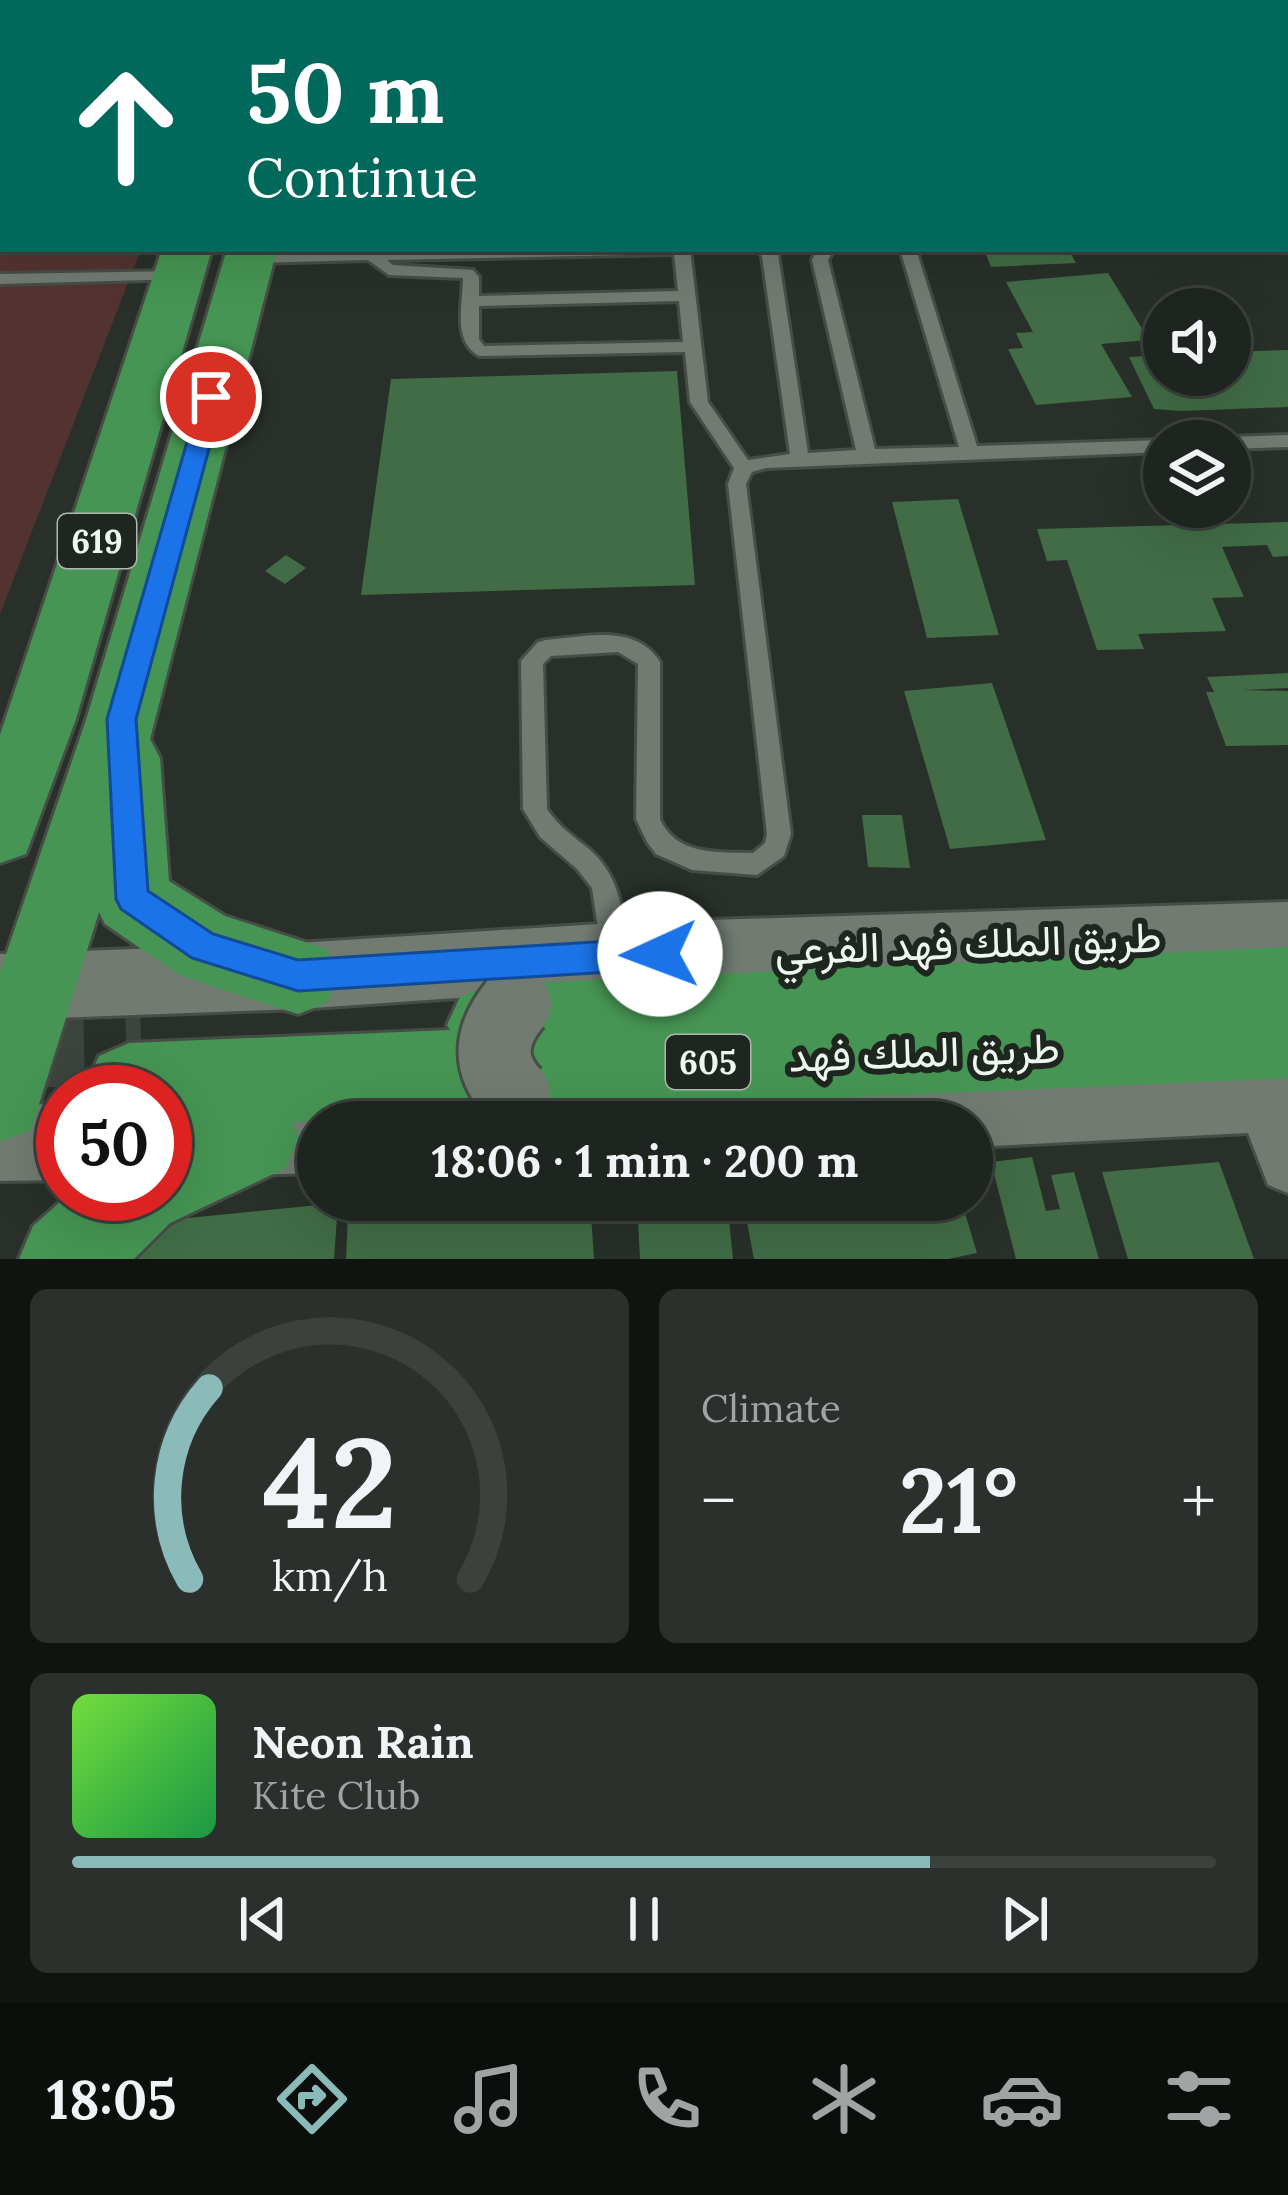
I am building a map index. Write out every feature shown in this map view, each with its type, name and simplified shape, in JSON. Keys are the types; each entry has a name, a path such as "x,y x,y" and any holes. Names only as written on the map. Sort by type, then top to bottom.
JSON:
{"highway":[{"name":"619","path":"0,1099 17,987 121,719 217,258"},
{"name":"619","path":"0,831 21,745 217,258"},
{"path":"121,719 132,899 204,947 298,976"},
{"name":"طريق الملك فهد","path":"192,1086 1288,985"},
{"name":"طريق الملك فهد","path":"192,1089 1279,1075"},
{"path":"192,1170 287,1136"},
{"path":"66,1259 107,1221"}],"main road":[{"name":"طريق الملك فهد الفرعي","path":"17,987 298,976 615,955 1288,933"},
{"path":"534,1101 514,1094 498,1079 492,1057 494,1032 515,1004 615,955"},
{"path":"965,1101 1279,1075"},
{"path":"192,1105 287,1136"},
{"path":"0,1143 36,1142"}],"street":[{"path":"1279,1075 1288,1165"}],"lane":[{"path":"0,279 217,258 526,252"},
{"path":"681,252 699,402 744,468"},
{"path":"768,252 800,460"},
{"path":"824,252 820,260 867,456"},
{"path":"909,252 970,453"},
{"path":"371,255 388,270 466,273 471,278 470,340 479,351 693,346"},
{"path":"471,301 687,296"},
{"path":"1251,442 1288,441"},
{"path":"744,468 867,456 1143,447"},
{"path":"615,955 608,895 601,879 540,822 536,808 532,661 545,648 632,644 644,652 649,662 652,834 678,858 757,864 769,859 779,834 737,484 744,468"}],"shaded area":[{"path":"0,252 140,252 0,614"}],"building":[{"path":"985,252 1070,252 1076,263 991,267"},
{"path":"1108,273 1143,330 1143,340 1101,344 1132,397 1036,405 1008,349 1023,348 1016,333 1033,332 1006,282"},
{"path":"1288,350 1288,407 1154,409 1148,396 1251,396 1251,351"},
{"path":"1143,356 1143,386 1129,357"},
{"path":"677,371 695,585 361,595 391,379"},
{"path":"958,499 999,635 927,638 892,502"},
{"path":"1288,522 1288,556 1273,557 1267,545 1222,547 1244,597 1212,598 1226,631 1138,634 1144,649 1097,650 1067,560 1047,561 1037,529 1251,528 1251,523"},
{"path":"286,555 306,568 285,584 265,571"},
{"path":"1288,673 1288,688 1242,690 1288,691 1288,745 1226,746 1206,692 1214,692 1207,677"},
{"path":"992,683 1046,840 950,849 904,691"},
{"path":"862,815 902,815 910,868 868,867"},
{"path":"1032,1157 1046,1211 1060,1209 1051,1175 1074,1172 1099,1259 1016,1259 993,1162"},
{"path":"1219,1162 1254,1259 1128,1259 1102,1172"},
{"path":"297,1207 297,1221 337,1221 334,1259 122,1259 128,1224"},
{"path":"348,1221 591,1221 594,1259 346,1259"},
{"path":"638,1221 729,1221 733,1259 640,1259"},
{"path":"747,1221 967,1221 977,1253 948,1259 754,1259"}],"tunnel":[{"path":"0,1046 141,1043"}],"route":[{"path":"211,397 121,719 132,899 204,947 298,976 660,954"}]}
